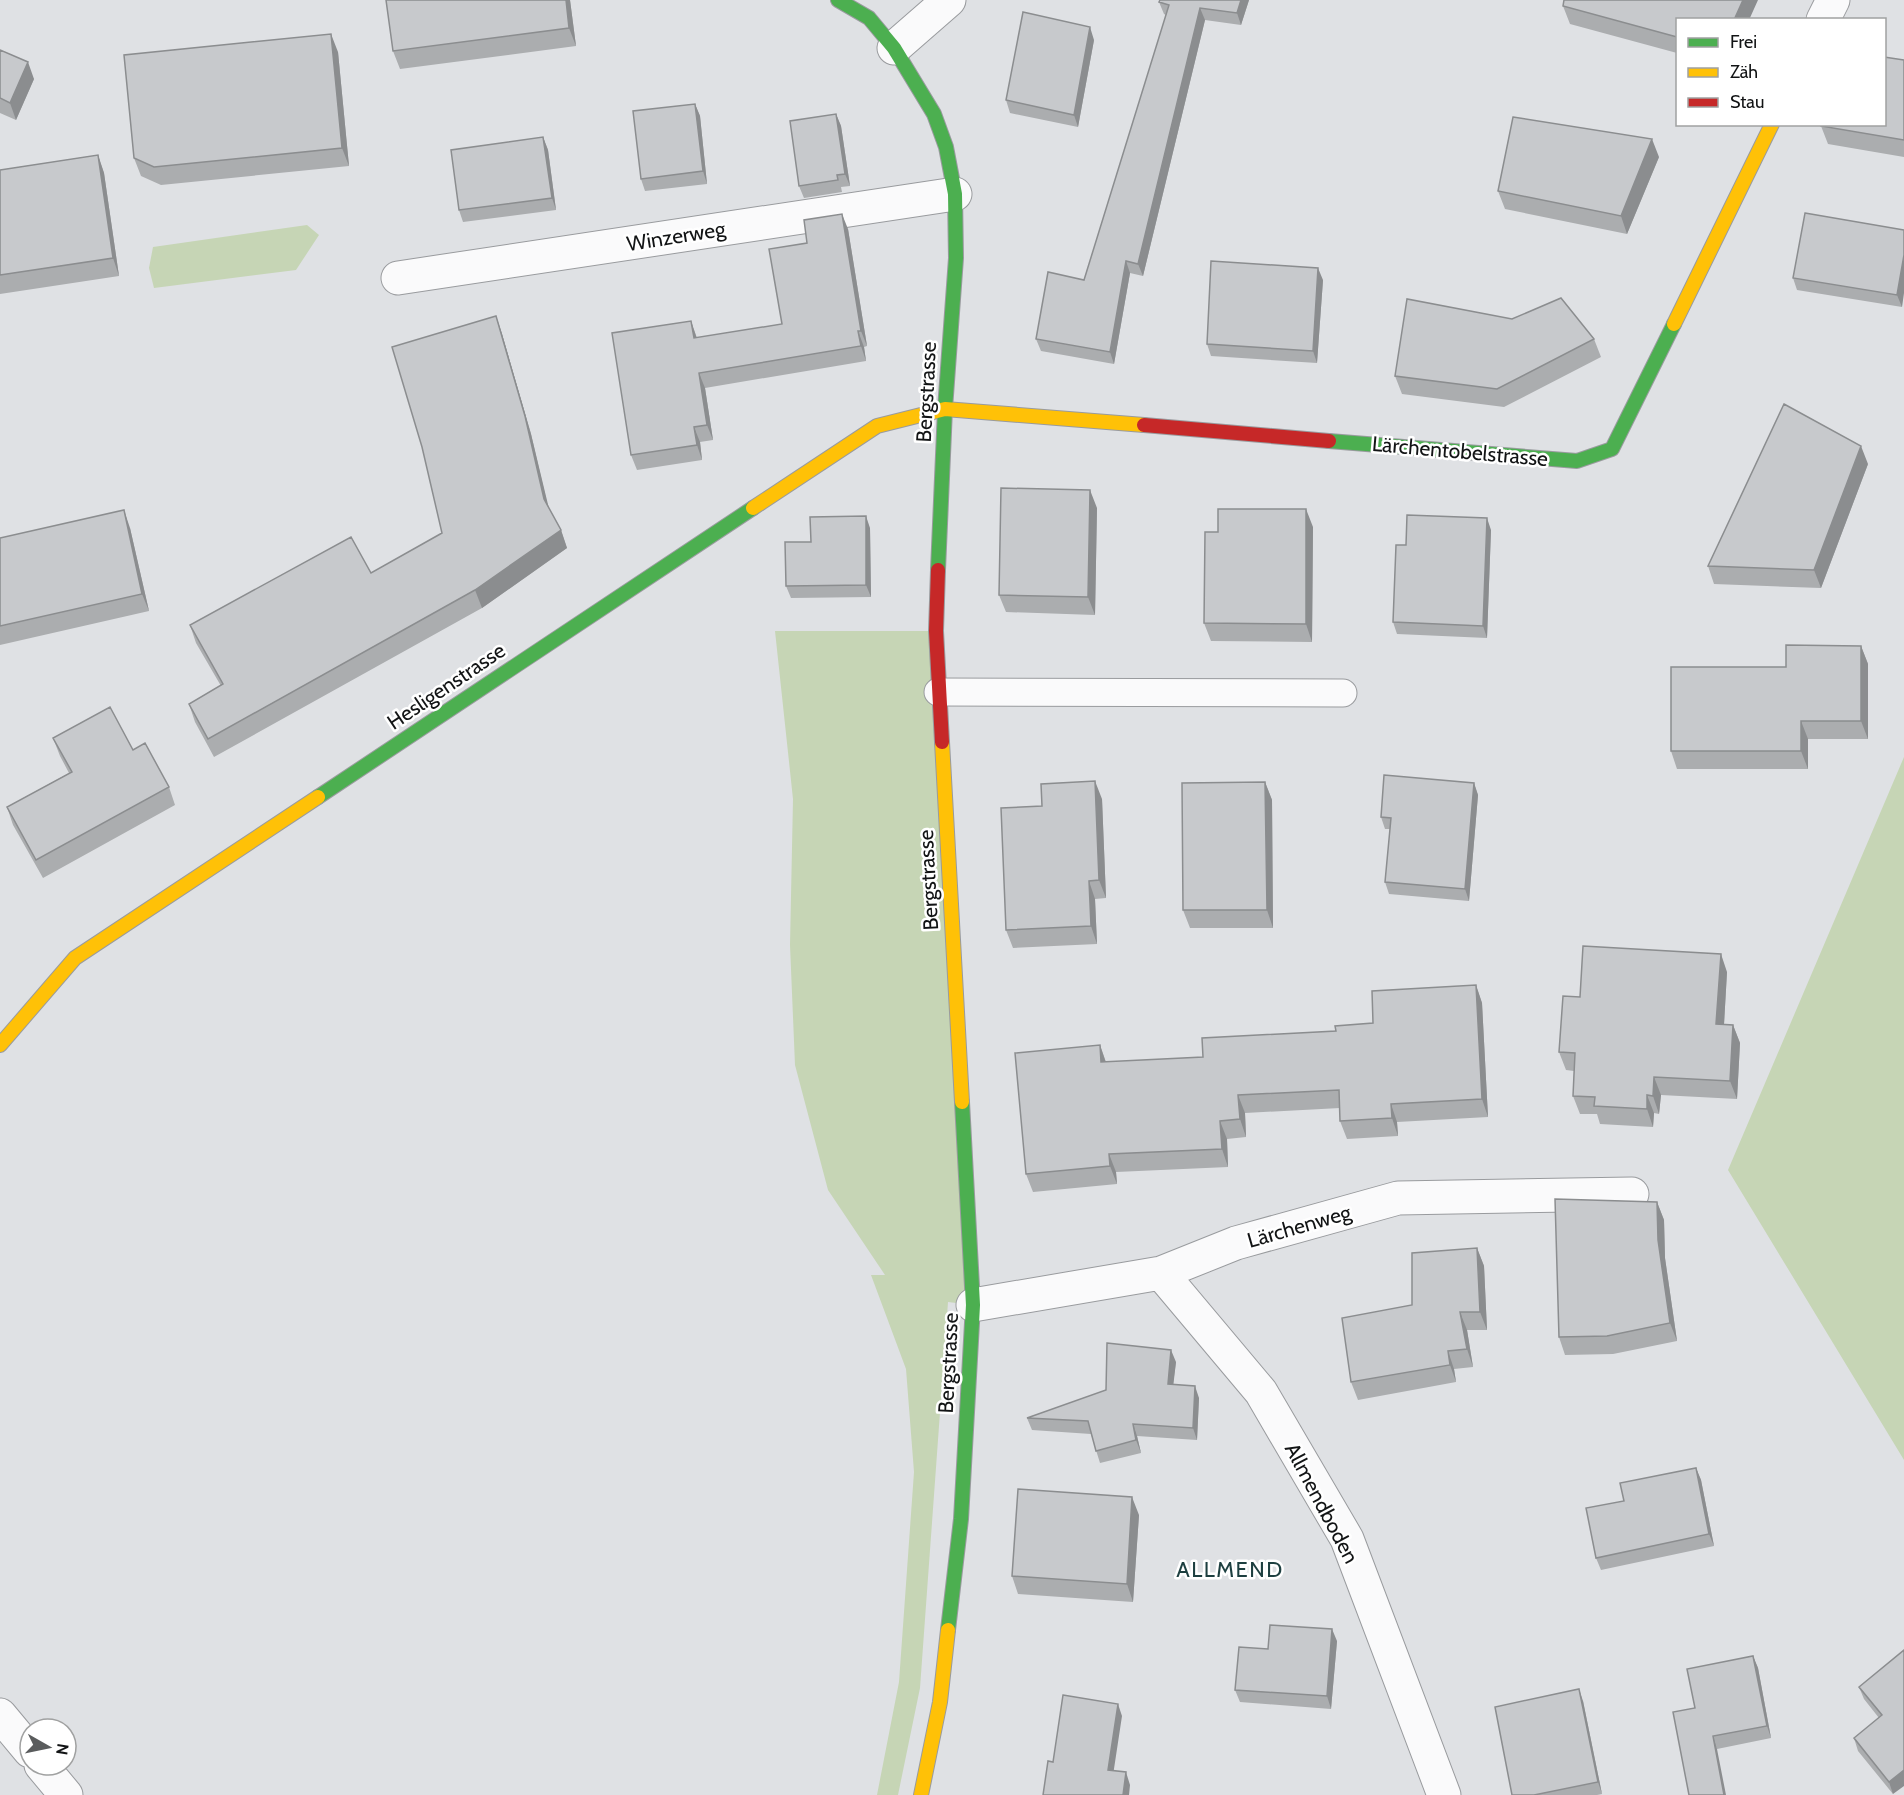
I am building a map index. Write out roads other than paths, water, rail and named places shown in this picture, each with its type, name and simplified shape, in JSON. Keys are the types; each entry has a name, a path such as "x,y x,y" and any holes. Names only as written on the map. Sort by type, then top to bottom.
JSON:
{"street":[{"name":"Bergstrasse","path":"838,0 868,18 894,48 933,114 946,147 955,194 956,258 945,408 936,631 973,1305 959,1530 940,1702 921,1795"},
{"path":"894,48 949,0"},
{"path":"1824,18 1833,0"},
{"name":"Lärchentobelstrasse","path":"945,408 1577,461 1612,449 1771,126"},
{"name":"Winzerweg","path":"398,278 955,194"},
{"name":"Hesligenstrasse","path":"0,1045 75,958 85,951 877,426 945,408"},
{"name":"Lärchenweg","path":"973,1305 1161,1273 1236,1243 1398,1198 1632,1194"},
{"name":"Allmendboden","path":"1161,1273 1260,1392 1347,1539 1444,1795"},
{"path":"0,1715 18,1737"},
{"path":"51,1777 66,1795"}],"lane":[{"path":"938,692 1344,693"}],"district":[{"name":"ALLMEND","path":"1230,1569"}]}
